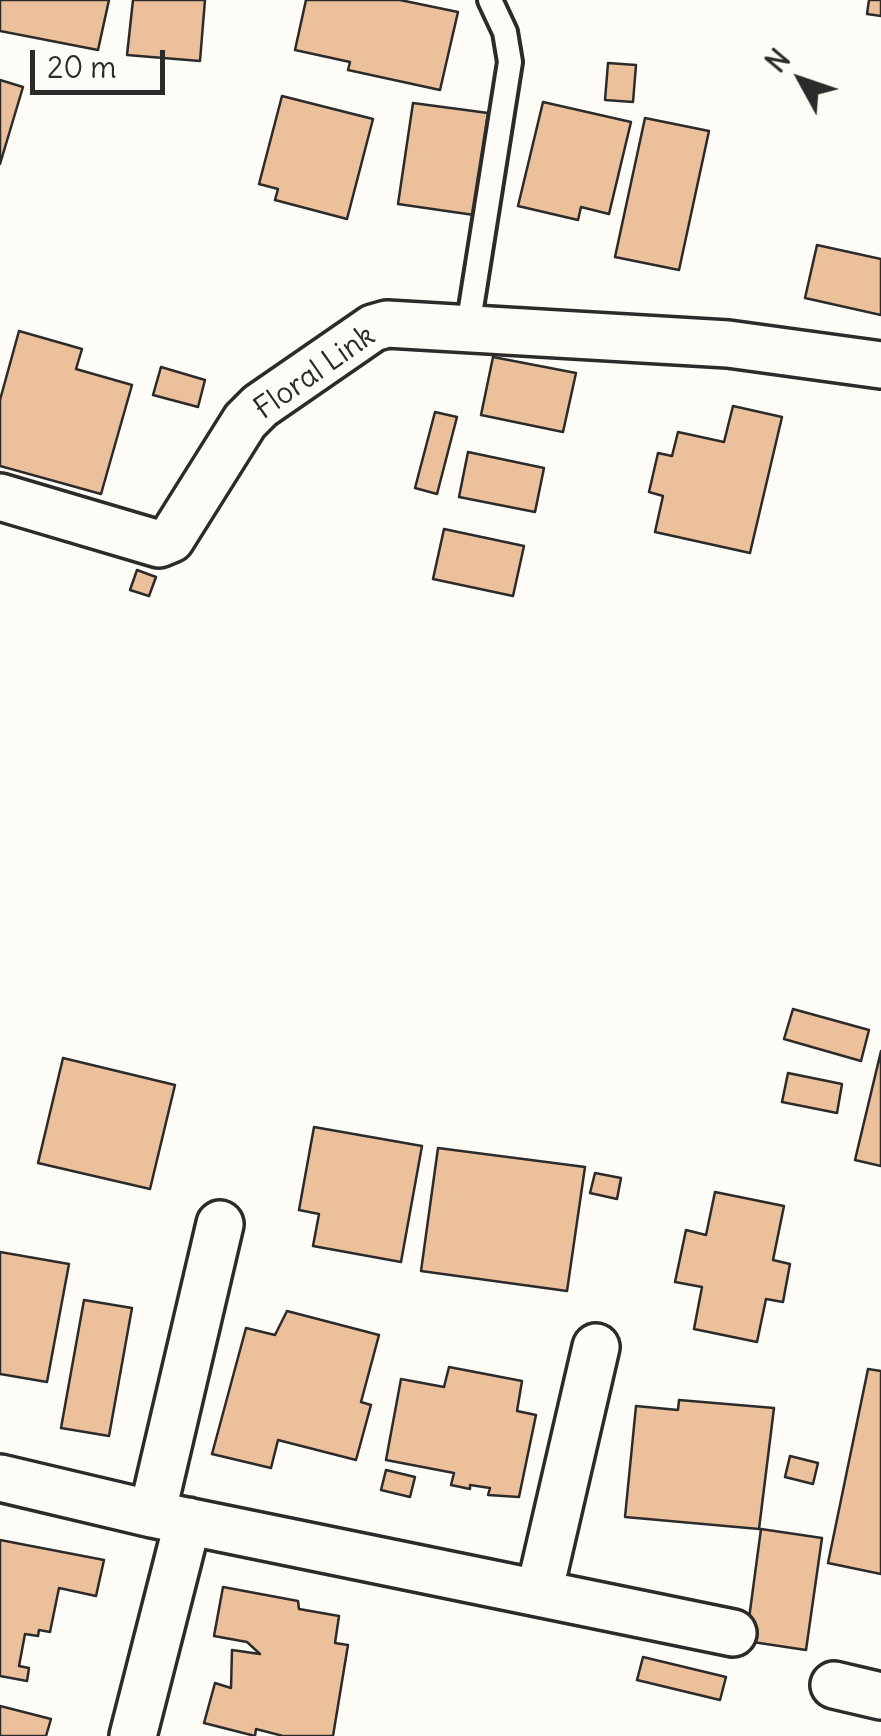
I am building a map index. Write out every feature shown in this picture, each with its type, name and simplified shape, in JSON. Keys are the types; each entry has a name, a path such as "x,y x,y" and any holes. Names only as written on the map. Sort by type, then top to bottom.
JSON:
{"street":[{"name":"Floral Link","path":"0,497 159,544 171,539 245,421 282,389 373,328 401,323 728,344 881,365"},
{"path":"132,1736 220,1224"},
{"path":"539,1593 596,1347"},
{"path":"0,1478 170,1518 733,1633"},
{"path":"834,1685 881,1696"}],"lane":[{"path":"468,327 510,62 506,32 490,0"}],"building":[{"path":"0,0 109,0 98,50 0,31"},
{"path":"133,0 205,0 200,61 127,55"},
{"path":"306,0 400,0 458,12 440,90 348,70 350,62 295,50"},
{"path":"869,0 881,0 881,16 867,14"},
{"path":"608,63 636,65 633,102 605,100"},
{"path":"0,80 23,87 0,164"},
{"path":"282,96 373,119 347,219 275,200 278,189 259,184"},
{"path":"543,102 631,122 609,214 581,207 578,220 518,206"},
{"path":"413,103 488,113 474,215 398,204"},
{"path":"645,118 709,131 679,270 615,257"},
{"path":"817,245 881,259 881,315 805,298"},
{"path":"19,331 82,349 76,369 132,385 101,494 0,466 0,400"},
{"path":"493,357 576,373 563,432 481,415"},
{"path":"161,367 205,380 198,407 153,395"},
{"path":"733,406 782,417 750,553 655,532 663,496 649,492 658,453 672,456 678,432 724,442"},
{"path":"435,412 457,417 437,494 415,488"},
{"path":"468,452 544,468 535,512 459,497"},
{"path":"444,529 524,546 513,596 433,579"},
{"path":"137,570 156,577 149,596 130,590"},
{"path":"793,1009 869,1030 861,1061 784,1039"},
{"path":"881,1051 881,1166 855,1160"},
{"path":"63,1058 175,1085 150,1189 38,1163"},
{"path":"788,1073 842,1084 837,1113 782,1102"},
{"path":"314,1127 422,1146 401,1262 313,1246 319,1214 299,1210"},
{"path":"438,1148 585,1167 567,1291 421,1271"},
{"path":"595,1173 621,1178 617,1199 590,1193"},
{"path":"715,1192 784,1206 773,1260 790,1264 783,1302 766,1299 757,1342 694,1329 702,1287 675,1282 686,1230 706,1235"},
{"path":"0,1252 69,1264 47,1382 0,1374"},
{"path":"84,1300 132,1308 109,1436 61,1428"},
{"path":"287,1311 379,1335 361,1402 371,1405 356,1460 278,1440 271,1468 212,1454 246,1328 275,1335"},
{"path":"449,1367 522,1381 517,1411 536,1415 519,1497 488,1495 490,1488 451,1485 454,1473 386,1460 401,1379 444,1387"},
{"path":"868,1369 881,1371 881,1574 828,1563"},
{"path":"679,1400 774,1408 759,1529 625,1517 636,1406 678,1410"},
{"path":"790,1456 818,1463 813,1484 785,1477"},
{"path":"386,1470 415,1477 410,1497 381,1490"},
{"path":"761,1529 822,1538 806,1650 746,1641"},
{"path":"0,1540 104,1560 96,1596 59,1588 50,1632 39,1630 38,1636 25,1634 19,1666 29,1668 27,1681 0,1676"},
{"path":"223,1587 298,1601 299,1609 339,1616 335,1643 348,1645 333,1736 283,1736 256,1729 255,1736 204,1723 215,1683 231,1688 232,1650 260,1654 247,1642 214,1636"},
{"path":"643,1657 726,1677 720,1700 637,1680"},
{"path":"0,1706 51,1719 46,1736 0,1736"}]}
